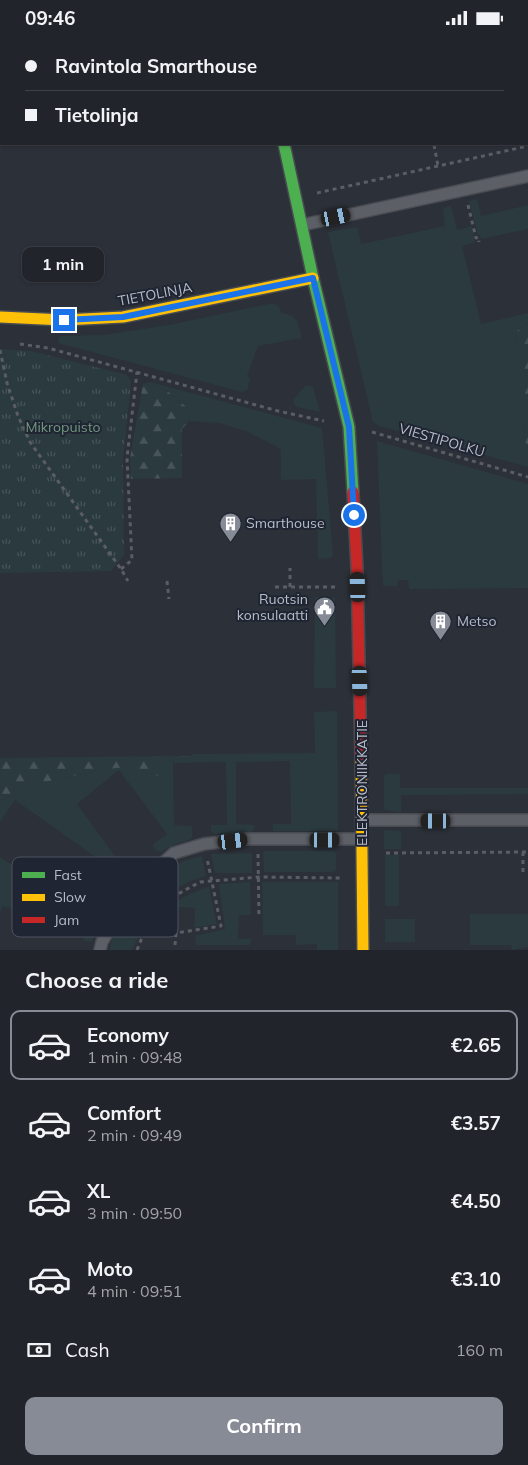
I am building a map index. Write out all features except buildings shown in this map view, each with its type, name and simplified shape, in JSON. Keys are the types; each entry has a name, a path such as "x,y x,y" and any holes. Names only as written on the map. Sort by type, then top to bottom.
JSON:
{"street":[{"name":"ELEKTRONIIKKATIE","path":"284,145 313,278 349,427 361,699 363,950"},
{"name":"TIETOLINJA","path":"0,317 64,320 123,317 313,278"}],"lane":[{"path":"302,225 528,176"},
{"path":"361,821 528,820"},
{"path":"170,857 174,853 204,844 258,839 362,839"},
{"path":"100,950 105,937"}],"path":[{"path":"434,145 438,166"},
{"path":"312,195 528,146"},
{"path":"465,190 476,238 478,237 479,242"},
{"path":"19,344 48,348 278,411 328,422 326,412"},
{"path":"0,350 7,383 18,416 30,443 128,581"},
{"path":"121,569 132,560 127,458 137,372"},
{"name":"VIESTIPOLKU","path":"349,427 528,477"},
{"path":"290,568 290,587"},
{"path":"167,581 169,599"},
{"path":"275,587 341,587"},
{"path":"258,839 259,918"},
{"path":"178,933 221,926 213,880 204,844"},
{"path":"523,852 523,873"},
{"path":"381,853 528,852"},
{"path":"178,894 188,887 200,882 213,880 258,877 345,878"},
{"path":"136,950 142,937"},
{"path":"175,945 176,937"}],"green space":[{"path":"477,199 481,216 528,205 528,229 481,239 480,235 478,235 469,201"},
{"path":"451,206 457,230 472,226 475,242 462,246 481,324 528,313 528,324 518,329 516,342 525,373 525,407 528,407 528,421 522,421 528,448 528,467 379,426 373,422 328,232 357,227 361,244 445,226 443,208"},
{"path":"273,303 278,306 282,313 295,318 302,338 258,346 247,376 250,378 248,389 242,392 58,343 59,336 105,335 174,324"},
{"path":"528,324 528,407 525,407 525,373 516,342 518,329"},
{"name":"Mikropuisto","path":"0,349 31,351 127,375 131,382 123,459 124,555 111,571 0,573"},
{"path":"150,382 322,428 333,554 331,558 318,559 316,479 281,480 281,449 246,431 219,423 189,421 191,411 170,393"},
{"path":"150,382 170,393 191,411 189,421 182,429 182,478 131,479 130,458 143,384"},
{"path":"306,385 313,387 320,412 297,407 294,404 294,399"},
{"path":"522,421 528,421 528,448 526,445"},
{"path":"377,441 528,484 528,588 409,589 408,580 398,580 397,586 383,586"},
{"path":"315,597 335,598 336,688 314,688"},
{"path":"337,711 338,831 273,831 273,824 291,824 290,761 236,762 236,824 254,825 254,830 251,832 215,834 211,832 211,825 227,825 226,762 173,763 174,825 192,826 192,837 161,852 157,851 152,845 167,834 119,770 77,804 116,857 95,857 15,800 0,822 0,799 2,800 45,782 101,770 166,762 191,756 192,754 315,753 314,712"},
{"path":"191,756 166,762 164,771 143,785 126,767 101,770 45,782 2,800 0,799 0,758"},
{"path":"386,774 400,774 400,788 528,788 528,794 401,795 401,812 385,810 384,776"},
{"path":"384,830 401,831 401,849 384,849"},
{"path":"334,851 336,853 336,868 335,871 331,872 265,872 263,852"},
{"path":"252,853 252,873 215,873 211,854"},
{"path":"385,855 399,855 399,906 385,906"},
{"path":"202,856 206,876 190,881 178,888 178,864"},
{"path":"0,857 12,865 12,908 2,906 0,914"},
{"path":"250,882 251,915 239,915 238,939 251,939 250,945 196,945 195,936 225,929 219,884"},
{"path":"262,882 338,882 338,950 317,950 317,944 296,945 296,935 263,935"},
{"path":"209,886 217,924 194,928 195,908 178,907 178,901"},
{"path":"470,914 528,914 528,947 512,950 511,945 470,945"},
{"path":"385,919 415,919 415,942 385,942"},
{"path":"84,937 94,937 92,942 83,941"},
{"path":"113,937 138,937 132,950 109,950"}],"traffic: fast":[{"path":"284,145 313,278 349,427 353,492"}],"traffic: slow":[{"path":"0,317 64,320 123,317 313,278"},
{"path":"361,757 363,950"}],"traffic: jam":[{"path":"353,492 357,568 361,757"}],"place":[{"name":"Smarthouse","path":"230,542"},
{"name":"Ruotsin konsulaatti","path":"324,626"},
{"name":"Metso","path":"441,640"}],"route":[{"path":"64,320 123,317 313,278 349,427 354,515"}]}
